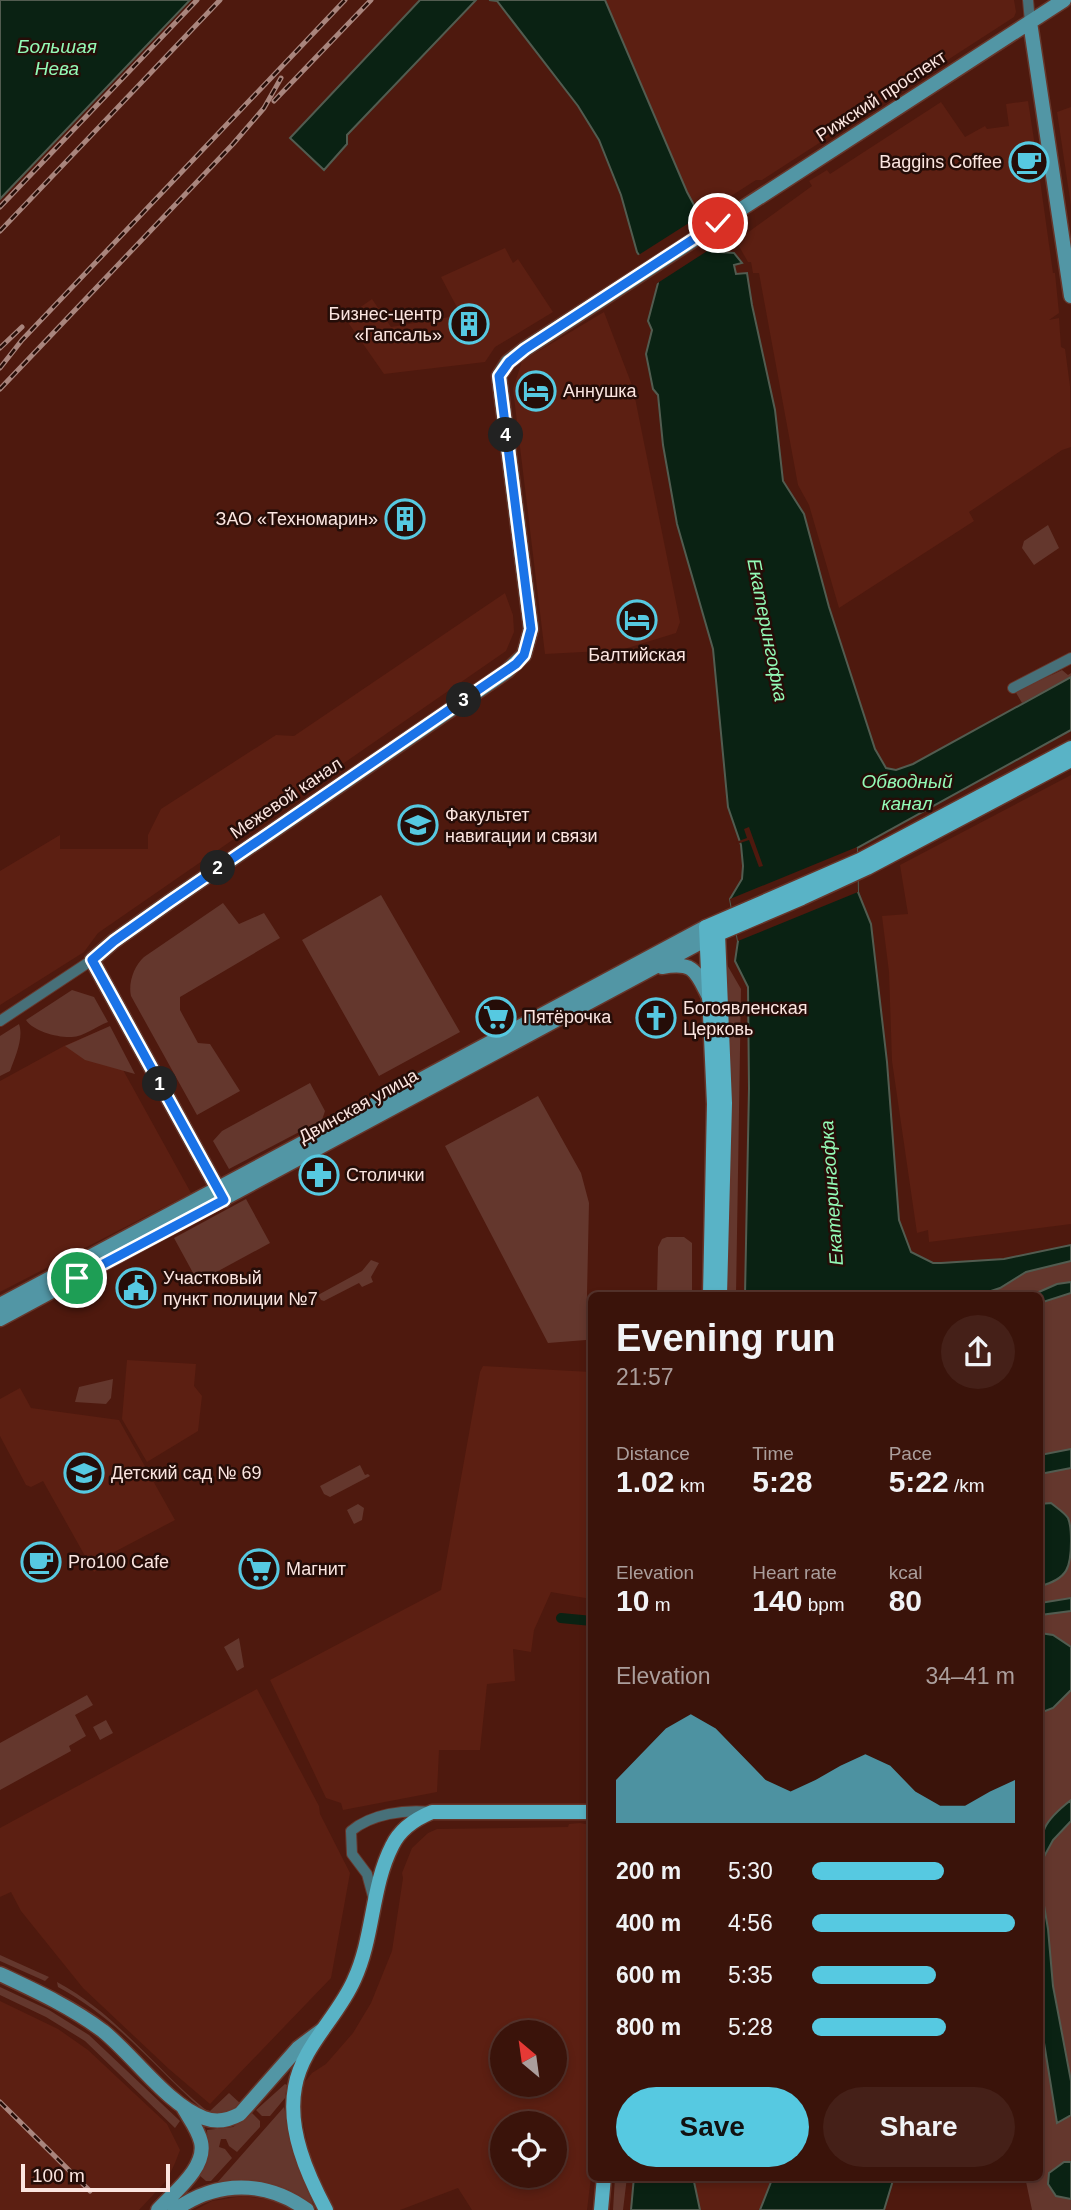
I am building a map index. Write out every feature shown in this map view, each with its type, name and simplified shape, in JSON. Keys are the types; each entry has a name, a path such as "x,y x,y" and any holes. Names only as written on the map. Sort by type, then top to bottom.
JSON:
{"main road":[{"path":"859,866 1071,748"},
{"path":"859,866 1071,760"},
{"name":"Двинская улица","path":"710,933 733,920 802,898 859,866"},
{"path":"710,933 714,1104 710,1292"},
{"path":"710,933 725,1103 720,1292"},
{"path":"326,2210 305,2165 298,2138 295,2087 300,2068 355,1978 365,1949 384,1864 393,1843 416,1819 432,1812 588,1812"},
{"path":"601,2210 604,2181"}],"street":[{"path":"1028,0 1071,296"},
{"name":"Рижский проспект","path":"524,655 530,639 530,616 499,376 503,368 515,355 1064,0"},
{"name":"Межевой канал","path":"0,1021 507,671 524,655"},
{"path":"1013,688 1071,658"},
{"name":"Двинская улица","path":"0,1305 221,1195 650,969 710,933"},
{"name":"Двинская улица","path":"0,1319 221,1195 710,933"},
{"path":"92,960 221,1195"},
{"path":"650,969 681,964 689,966 696,973 710,999"},
{"path":"375,1904 367,1874 352,1854 351,1831 357,1826 389,1815 411,1810 432,1812"},
{"path":"0,1974 76,2012 130,2055 182,2106 205,2119 217,2121 240,2114 298,2048 322,2029"},
{"path":"158,2210 198,2165 202,2155 200,2139 182,2106"},
{"path":"175,2210 196,2197 209,2193 228,2188 250,2187 270,2190 292,2199 307,2210"}],"shaded area":[{"path":"605,0 1014,0 1016,12 1014,17 762,180 756,180 700,216 687,192"},
{"path":"1028,101 1037,159 1031,160 1029,165 1032,184 1040,180 1055,273 1059,313 1049,320 1059,318 1061,347 1065,349 1070,386 1071,447 1062,450 969,512 974,521 839,608 809,505 798,485 759,273 753,273 751,262 748,262 736,241 812,186 809,181 827,170 830,174 941,102 965,137 985,126 987,129 1009,126 1006,104"},
{"path":"1071,107 1071,206 1057,112"},
{"path":"505,248 513,263 518,259 553,312 495,347 485,362 384,374 345,318 372,299 391,327 461,315 441,277"},
{"path":"604,312 633,388 680,622 676,633 621,650 545,654 513,389 522,361"},
{"path":"1048,525 1059,548 1034,565 1022,548 1024,541"},
{"path":"505,593 513,615 514,632 506,651 98,933 84,952 0,1005 0,871 60,835 60,849 148,849 148,835 161,809 276,735 294,736"},
{"path":"1062,670 1068,675 1071,673 1071,676 1022,703 1015,691"},
{"path":"1071,775 1071,1224 929,1242 928,1230 917,1233 892,1061 889,972 882,916 908,914 900,865"},
{"path":"381,895 460,1032 379,1076 302,940"},
{"path":"223,903 239,924 264,913 280,938 180,997 180,1010 198,1043 210,1044 240,1091 197,1115 131,996 130,986 135,970 144,957"},
{"path":"726,963 741,989 736,1292 726,1292"},
{"path":"72,990 94,997 108,1022 76,1037 66,1037 40,1030 26,1020"},
{"path":"19,1024 20,1041 10,1071 0,1076 0,1036"},
{"path":"110,1026 135,1074 85,1060 65,1046"},
{"path":"101,1030 191,1193 0,1292 0,1081 64,1046"},
{"path":"310,1083 325,1111 322,1120 229,1169 213,1141 222,1131"},
{"path":"538,1096 581,1173 589,1203 586,1340 548,1343 445,1146"},
{"path":"246,1199 270,1243 198,1282 174,1238"},
{"path":"684,1237 692,1243 692,1292 657,1292 658,1247 662,1239"},
{"path":"371,1260 379,1263 371,1277 373,1282 362,1287 359,1283 324,1301 321,1300 318,1295 362,1271"},
{"path":"1071,1261 1071,2210 1032,2210 1026,2181 1043,2181 1043,1292 962,1292 991,1291 1026,1272"},
{"path":"127,1360 196,1364 194,1386 202,1396 198,1431 147,1462 122,1419"},
{"path":"483,1366 588,1372 588,1598 551,1592 534,1630 531,1652 513,1649 515,1681 487,1684 480,1750 439,1750 437,1792 343,1810 341,1803 326,1798 270,1680 441,1590"},
{"path":"113,1379 111,1398 106,1404 75,1402 79,1387"},
{"name":"Детский сад № 69","path":"20,1388 31,1408 119,1420 175,1520 103,1558 105,1565 94,1572 43,1481 31,1487 26,1485 0,1436 0,1399"},
{"path":"360,1465 365,1475 370,1476 330,1497 324,1494 320,1486"},
{"path":"358,1504 364,1508 362,1520 354,1524 347,1510"},
{"path":"239,1638 244,1667 237,1671 224,1647"},
{"path":"257,1689 319,1806 320,1814 350,1873 331,1978 210,2104 83,1988 21,1911 11,1892 0,1897 0,1828"},
{"path":"87,1695 93,1705 75,1715 86,1736 69,1746 71,1751 0,1790 0,1743"},
{"path":"106,1720 113,1733 100,1740 93,1727"},
{"path":"588,1824 588,2181 591,2181 587,2210 472,2210 458,2188 400,2210 334,2210 310,2156 300,2106 304,2083 312,2073 326,2064 353,2033 371,2003 392,1951 402,1873 412,1848 428,1833 437,1829"},
{"path":"0,1955 49,1977 45,1981 0,1961"},
{"path":"57,1982 117,2025 206,2110 210,2111 229,2093 241,2104 223,2114 203,2110 117,2029 80,2000 58,1987"},
{"path":"0,1987 49,2010 89,2035 180,2121 175,2128 85,2041 46,2017 0,1995"},
{"path":"0,2001 58,2029 88,2050 167,2124 180,2150 167,2180 139,2210 0,2210"},
{"path":"285,2084 285,2098 270,2116 262,2116 256,2110"},
{"path":"284,2107 297,2164 313,2204 289,2190 262,2182 216,2184"},
{"path":"252,2113 260,2121 260,2127 237,2152 229,2146 226,2139 221,2139 219,2147 225,2149 232,2158 211,2181 206,2181 199,2175 208,2153 207,2130 233,2127"},
{"path":"615,2181 627,2181 623,2210 613,2210"},
{"path":"694,2181 771,2181 760,2210 700,2210"},
{"path":"243,2196 273,2200 292,2210 195,2210 212,2201"}],"water":[{"name":"Большая Нева","path":"0,0 190,0 0,199"},
{"path":"420,0 476,0 347,135 347,144 324,170 290,138"},
{"path":"489,0 605,0 687,192 720,252 734,253 742,263 734,265 736,274 747,273 775,410 783,481 804,514 829,607 875,749 886,768 896,770 913,764 1071,677 1071,730 857,848 858,892 871,924 887,1062 899,1220 911,1252 933,1263 941,1263 1004,1259 1071,1245 1071,1261 1026,1272 991,1291 745,1292 748,987 735,961 738,941 730,899 742,879 743,866 741,845 728,807 713,649 677,524 663,445 658,395 653,389 646,354 652,330 648,321 658,283 637,252 621,195 599,140 578,106 497,1"},
{"path":"1071,1282 1071,1293 1043,1302 1043,1292 1039,1292 1057,1284"},
{"path":"1071,1449 1071,1468 1043,1473 1043,1454"},
{"path":"1051,1503 1068,1518 1071,1535 1070,1558 1066,1571 1057,1580 1043,1585 1043,1504"},
{"path":"1071,1598 1071,1611 1043,1615 1043,1603"},
{"path":"1043,1633 1053,1635 1071,1647 1071,1690 1053,1708 1043,1712"},
{"path":"1071,1800 1071,1821 1053,1840 1043,1858 1043,1833 1055,1814"},
{"path":"1043,1900 1053,1986 1071,2081 1071,2115 1057,2123 1043,2037"},
{"path":"1064,2162 1071,2162 1071,2199 1056,2196 1048,2184 1049,2173"},
{"path":"634,2181 694,2181 700,2210 631,2210"},
{"path":"771,2181 893,2181 884,2210 760,2210"}],"pier":[{"path":"703,214 718,244 653,286 654,283 637,256"},
{"path":"749,827 763,866 759,867 749,840 737,844 736,842 747,838 744,829"},
{"path":"857,847 858,892 738,941 730,899"}],"waterway":[{"path":"561,1618 588,1621"}],"railway":[{"path":"0,207 197,0"},
{"path":"0,231 220,0"},
{"path":"0,368 22,340 345,0"},
{"path":"274,101 371,0"},
{"path":"0,389 233,144 264,108 281,78"},
{"path":"0,348 22,327"},
{"path":"0,2102 90,2191"}],"place":[{"name":"Baggins Coffee","path":"1029,162"},
{"name":"Бизнес-центр «Гапсаль»","path":"469,324"},
{"name":"Аннушка","path":"536,391"},
{"name":"ЗАО «Техномарин»","path":"405,519"},
{"name":"Балтийская","path":"637,620"},
{"name":"Факультет навигации и связи","path":"418,825"},
{"name":"Пятёрочка","path":"496,1017"},
{"name":"Богоявленская Церковь","path":"656,1018"},
{"name":"Столички","path":"319,1175"},
{"name":"Участковый пункт полиции №7","path":"136,1288"},
{"name":"Детский сад № 69","path":"84,1473"},
{"name":"Pro100 Cafe","path":"41,1562"},
{"name":"Магнит","path":"259,1569"}],"route":[{"path":"77,1278 224,1200 92,960 169,902 507,671 524,655 530,639 530,616 499,376 515,355 718,223"}],"water label":[{"name":"Екатерингофка","path":"768,630"},
{"name":"Обводный канал","path":"907,792"},
{"name":"Екатерингофка","path":"831,1193"}]}
